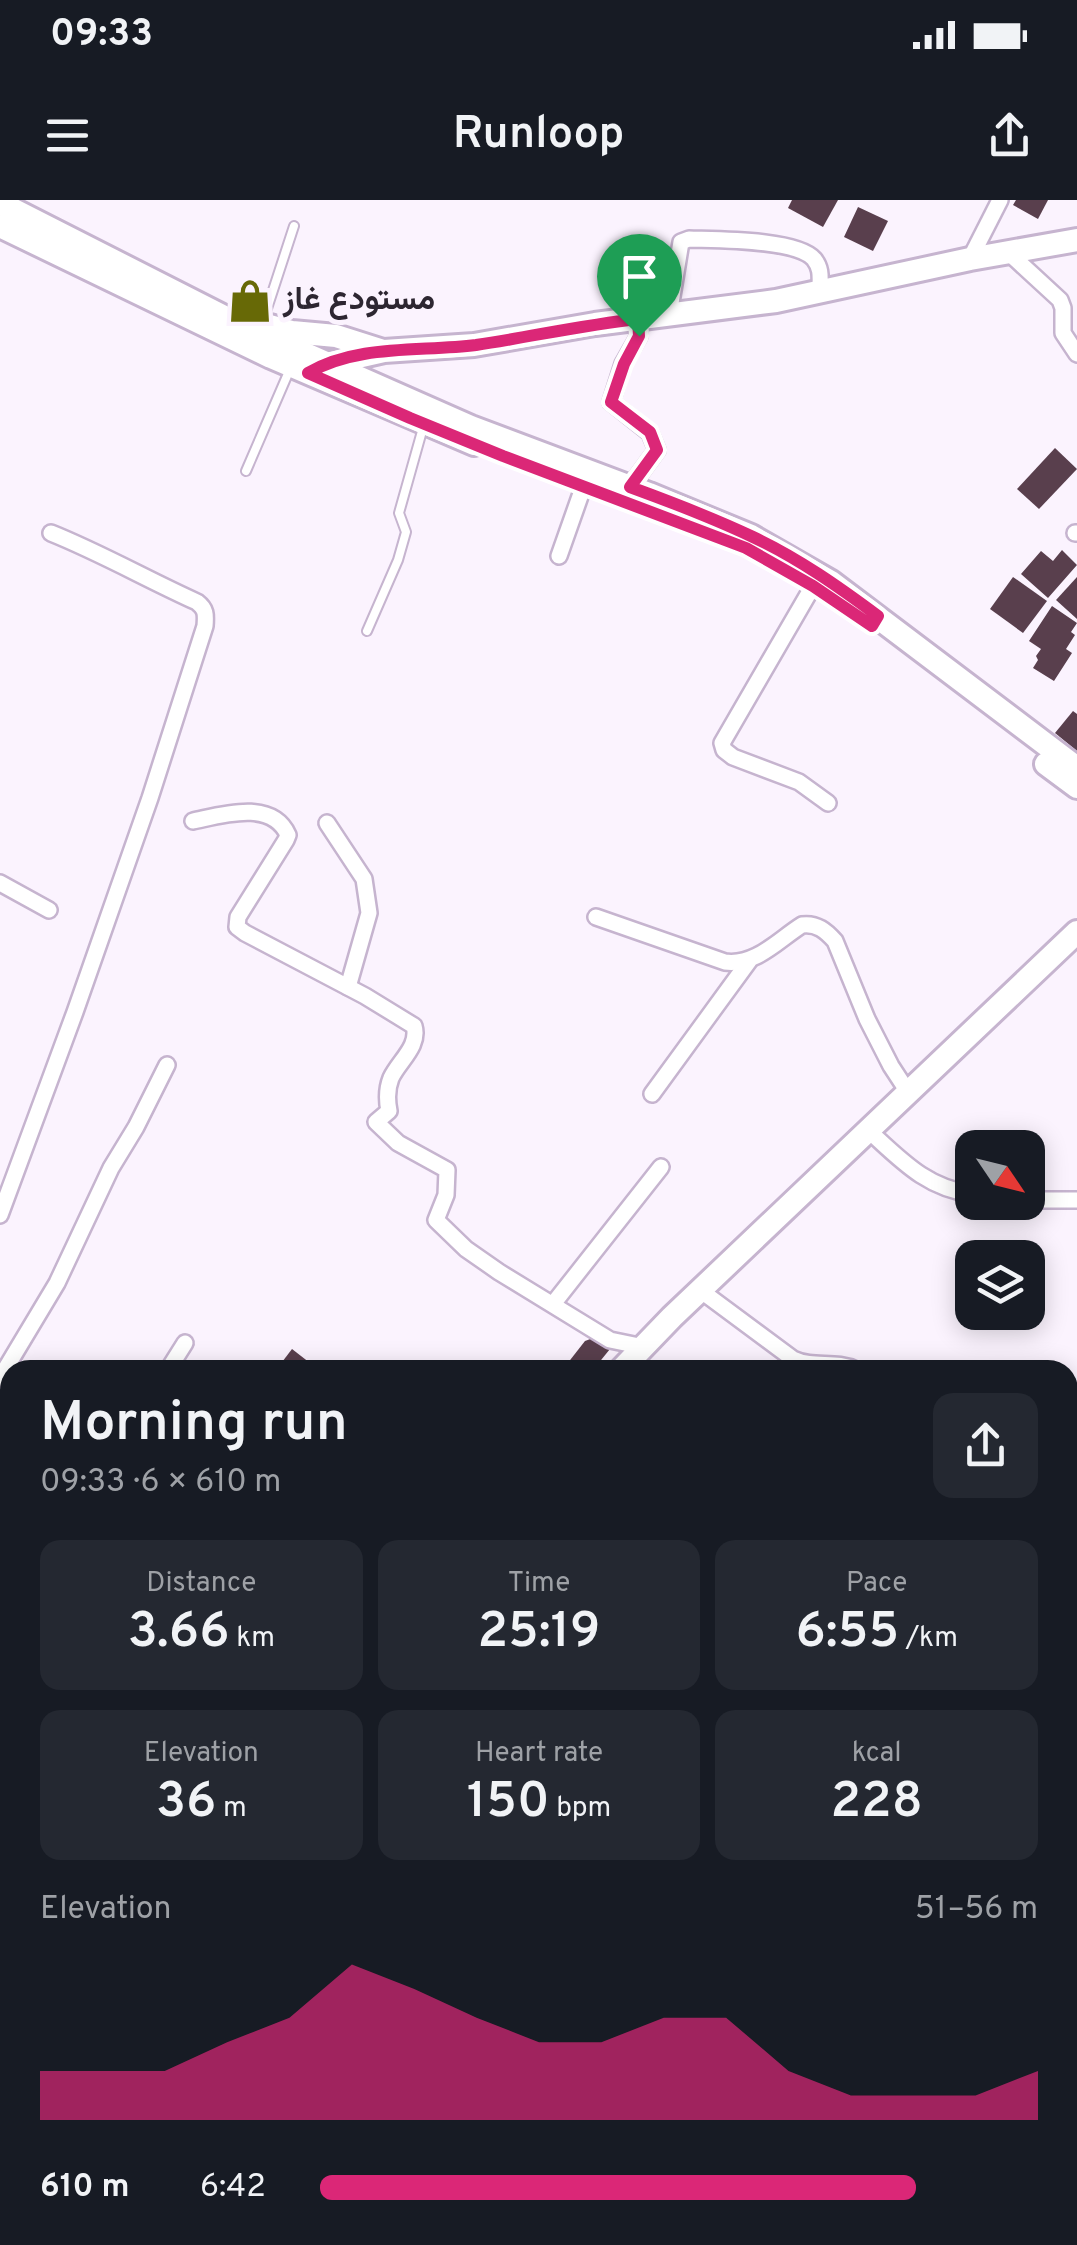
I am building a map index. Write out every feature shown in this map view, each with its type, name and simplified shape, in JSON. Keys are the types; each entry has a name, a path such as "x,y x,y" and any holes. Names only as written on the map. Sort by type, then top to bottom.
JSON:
{"main road":[{"path":"0,203 251,324 308,367 751,536 831,582 1077,787"},
{"path":"0,226 424,424 746,548 875,621 1077,768"},
{"path":"308,367 384,351 474,345 595,324 776,301 1077,240"},
{"path":"251,324 336,336 384,351"},
{"path":"631,1360 1077,932"}],"street":[{"path":"970,259 1000,200"},
{"path":"669,315 681,242 689,239 784,245 798,250 812,256 820,270 820,290"},
{"path":"1009,253 1060,300 1063,332 1077,354"},
{"path":"630,487 657,450 650,432 611,402 639,336 638,319"},
{"path":"558,556 584,485"},
{"path":"0,1215 150,798 206,614 197,602 51,534"},
{"path":"813,586 722,744 732,757 799,782 828,803"},
{"path":"193,820 242,811 282,823 288,834 286,840 236,924 245,933 348,986 416,1029 416,1038 392,1077 389,1111 376,1122 398,1142 447,1170 446,1195 436,1220 466,1249 499,1272 610,1340 644,1347"},
{"path":"327,823 364,879 369,913 348,986"},
{"path":"0,883 49,910"},
{"path":"596,917 738,964 749,961 802,925 828,932 840,950 882,1050 908,1092"},
{"path":"652,1094 749,961"},
{"path":"11,1360 57,1283 111,1168 167,1065"},
{"path":"868,1130 924,1178 955,1191"},
{"path":"553,1304 661,1167"},
{"path":"1045,1200 1077,1200"},
{"path":"700,1290 796,1360"},
{"path":"174,1360 185,1343"}],"lane":[{"path":"251,324 294,226"},
{"path":"246,471 308,367"},
{"path":"367,632 406,532 399,513 424,424"}],"building":[{"path":"792,200 838,200 823,227 788,208"},
{"path":"1016,200 1048,200 1038,219 1013,205"},
{"path":"858,207 888,221 873,251 844,237"},
{"path":"617,243 655,243 654,284 638,284 638,268 617,268"},
{"path":"1055,448 1077,469 1039,509 1017,489"},
{"path":"1062,550 1077,565 1048,598 1021,574 1041,551 1053,561"},
{"path":"1013,577 1047,601 1023,633 990,609"},
{"path":"1077,577 1077,619 1056,600"},
{"path":"1052,606 1077,623 1066,649 1072,653 1054,681 1033,668 1041,649 1029,641"},
{"path":"1073,711 1077,714 1077,751 1055,733"},
{"path":"593,1338 610,1349 601,1360 570,1360 585,1341"},
{"path":"292,1349 306,1360 284,1360"}],"place":[{"name":"مستودع غاز","path":"250,301"}],"route":[{"path":"638,319 639,336 611,402 650,432 657,450 630,487 776,549 878,616 872,626 746,548 503,456 308,373 326,362 384,351 474,345 638,319"}]}
